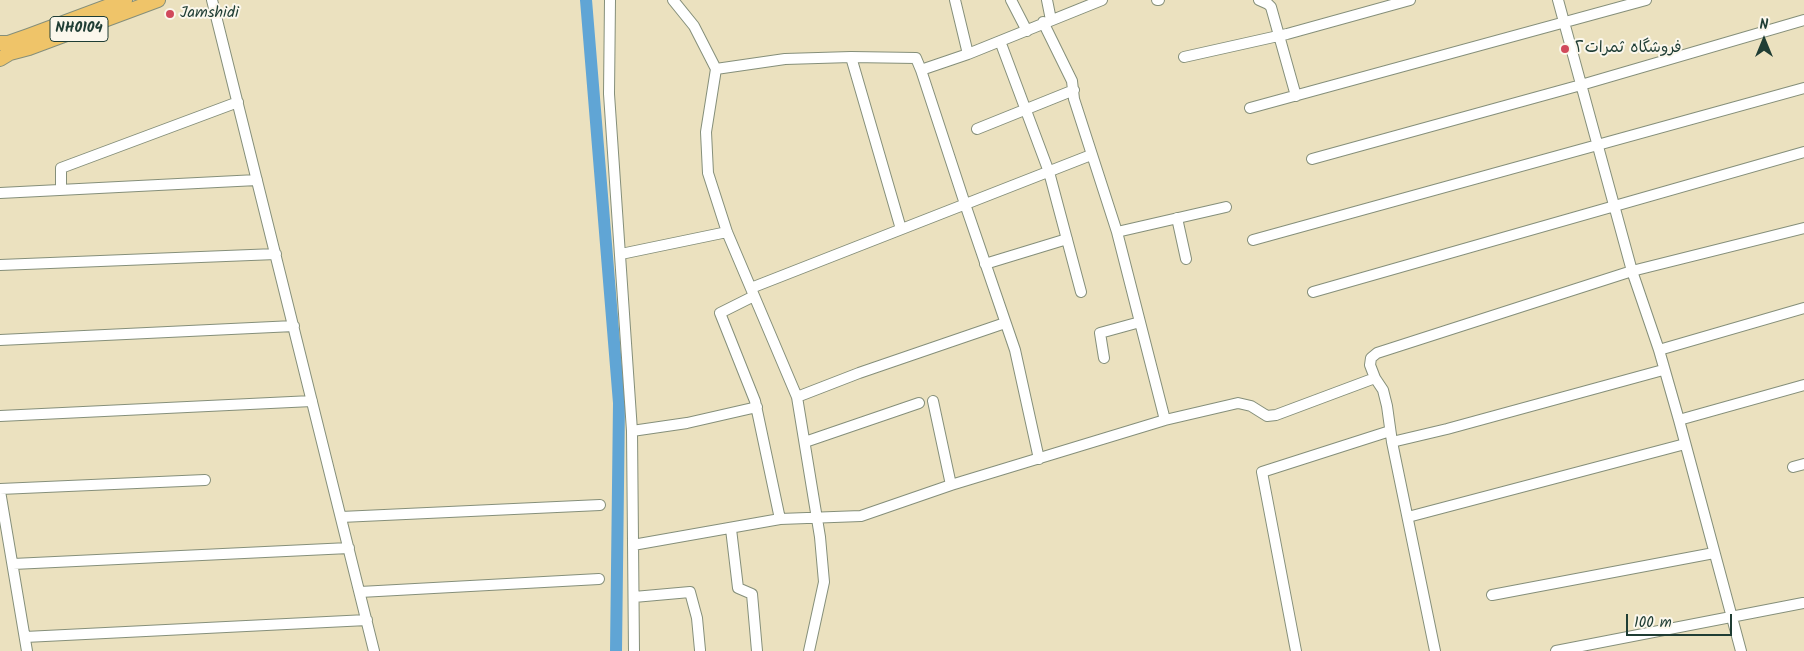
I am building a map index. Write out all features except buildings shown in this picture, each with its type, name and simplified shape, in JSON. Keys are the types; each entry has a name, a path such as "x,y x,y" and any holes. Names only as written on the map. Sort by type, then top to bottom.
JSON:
{"highway":[{"name":"NH0104","path":"0,43 8,43 126,0"},
{"name":"NH0104","path":"0,59 10,53 29,48 158,0"}],"street":[{"path":"212,0 374,651"},
{"path":"610,0 609,94 632,431 634,651"},
{"path":"673,0 694,26 716,69 706,132 708,173 727,232 797,397 820,537 824,582 809,651"},
{"path":"955,0 968,54"},
{"path":"1011,0 1027,31"},
{"path":"1047,0 1047,21 1072,81 1074,99 1117,232 1165,420"},
{"path":"922,70 968,54 1102,0"},
{"path":"1260,0 1271,7 1296,96"},
{"path":"1184,57 1280,36 1410,0"},
{"path":"1558,0 1632,272 1679,420 1741,651"},
{"path":"1250,108 1646,0"},
{"path":"1312,159 1581,85 1804,20"},
{"path":"1000,41 1049,172 1081,292"},
{"path":"851,57 901,229"},
{"path":"716,69 785,59 915,57 922,70 1015,350 1038,459"},
{"path":"1253,240 1804,88"},
{"path":"977,130 1074,90"},
{"path":"61,190 61,168 238,102"},
{"path":"1313,292 1615,208 1804,152"},
{"path":"780,519 756,407 720,313 753,292 901,229 1091,155"},
{"path":"0,193 257,180"},
{"path":"1117,232 1226,207"},
{"path":"1177,218 1186,260"},
{"path":"1435,651 1383,390 1375,378 1370,365 1372,358 1377,353 1632,272 1804,229"},
{"path":"621,254 727,232"},
{"path":"985,264 1067,239"},
{"path":"0,265 276,254"},
{"path":"1658,350 1804,308"},
{"path":"1104,358 1099,337 1100,333 1140,322"},
{"path":"797,397 859,373 1005,323"},
{"path":"0,340 294,326"},
{"path":"1296,651 1262,472 1391,436 1447,429 1663,370"},
{"path":"633,545 780,519 861,516 951,485 1165,420 1238,403 1251,406 1267,416 1276,415 1375,378"},
{"path":"1679,420 1804,385"},
{"path":"0,416 312,401"},
{"path":"932,401 951,485"},
{"path":"805,442 919,403"},
{"path":"632,431 687,423 756,407"},
{"path":"1408,517 1685,444"},
{"path":"1794,467 1804,464"},
{"path":"27,651 13,564 3,521 0,490 205,480"},
{"path":"341,517 600,506"},
{"path":"731,529 738,588 752,594 757,651"},
{"path":"13,564 349,548"},
{"path":"1492,595 1714,553"},
{"path":"360,592 599,579"},
{"path":"634,597 690,592 697,618 700,650"},
{"path":"1556,651 1802,604"},
{"path":"25,637 367,620"}],"waterway":[{"path":"586,0 619,403 616,651"}],"place":[{"name":"Jamshidi","path":"170,14"},
{"name":"فروشگاه ثمرات٢","path":"1565,49"}]}
